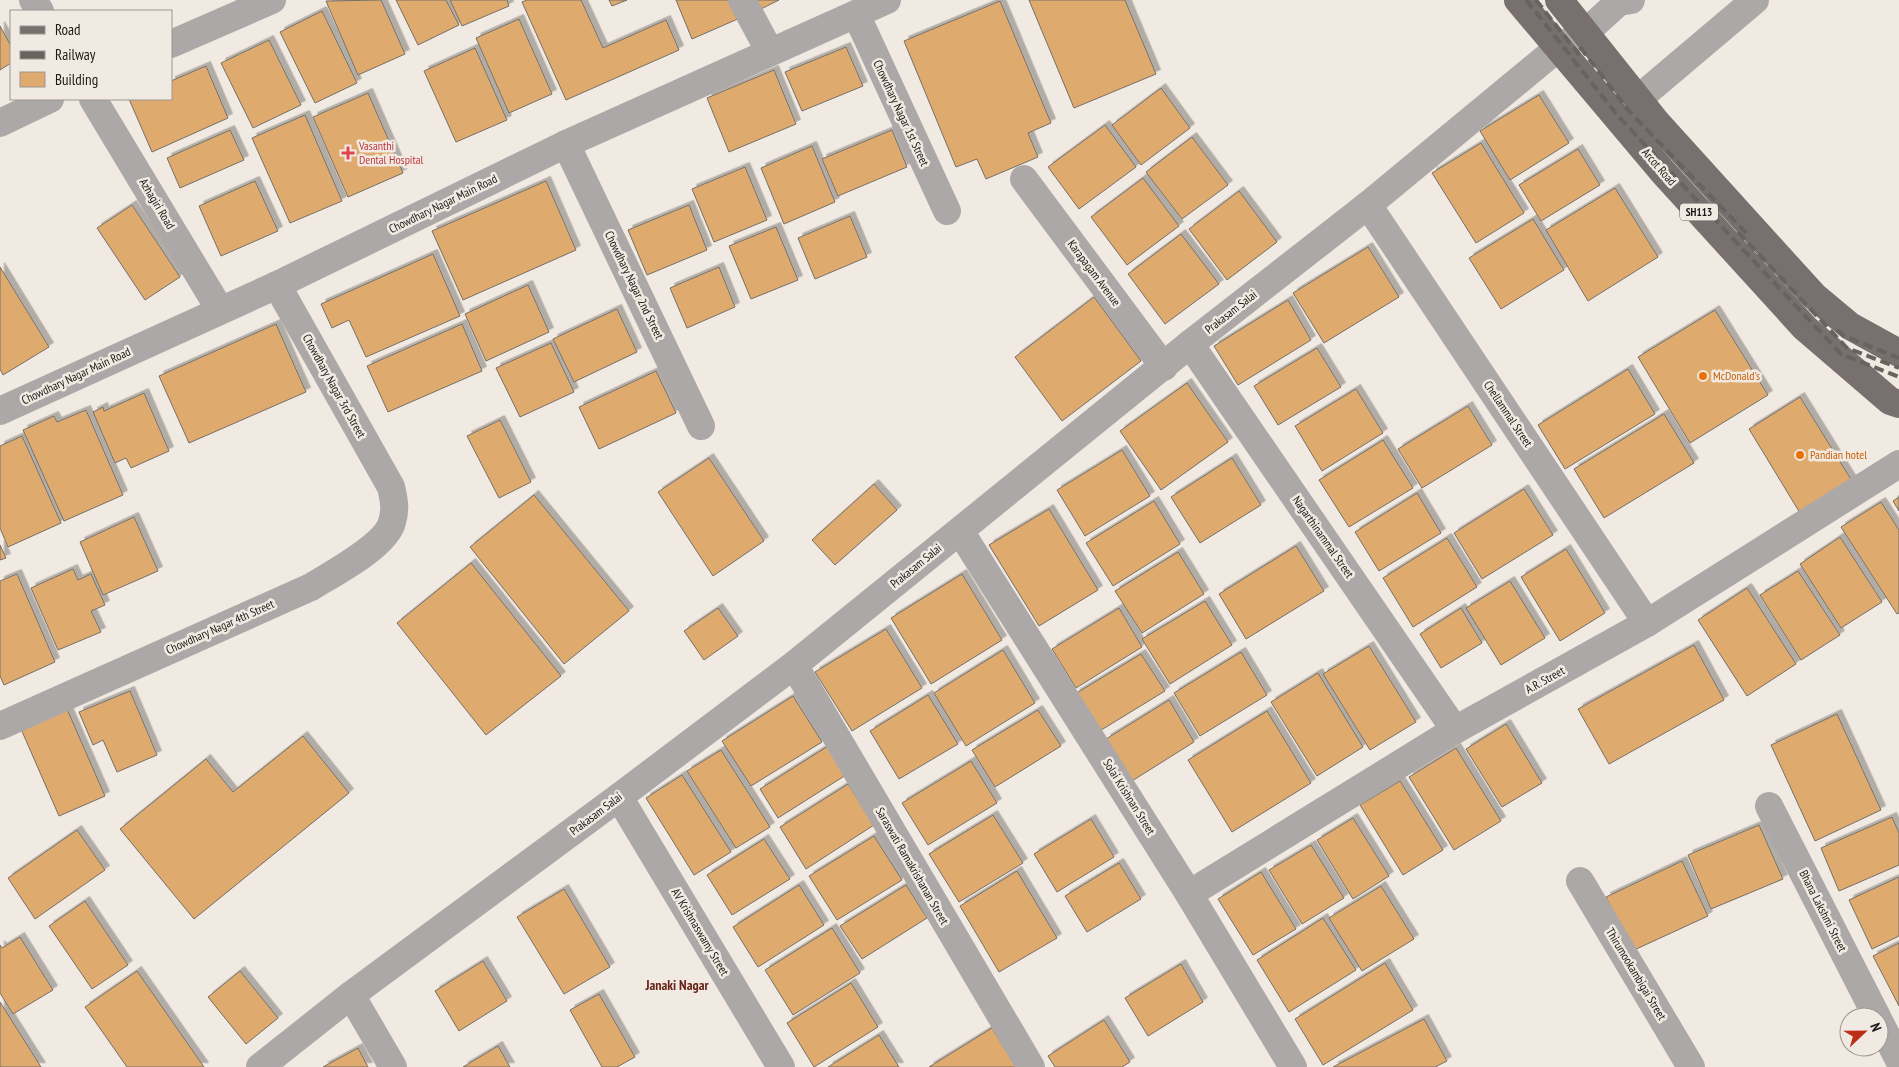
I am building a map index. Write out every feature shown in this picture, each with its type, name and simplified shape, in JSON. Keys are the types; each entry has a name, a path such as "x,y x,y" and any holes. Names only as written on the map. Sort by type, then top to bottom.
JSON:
{"main road":[{"name":"Arcot Road","path":"1518,0 1663,172 1805,328 1890,401 1899,404"},
{"name":"SH113","path":"1559,0 1657,123 1814,296 1850,326 1899,352"},
{"path":"1780,300 1803,283"}],"street":[{"path":"172,44 272,0"},
{"path":"742,0 770,52"},
{"name":"Chowdhary Nagar Main Road","path":"0,411 277,285 566,144 887,0"},
{"name":"Prakasam Salai","path":"260,1067 351,995 794,665 1190,344 1368,205 1558,48 1586,32 1619,2 1631,0"},
{"path":"1638,99 1755,0"},
{"name":"Chowdhary Nagar 1st Street","path":"856,14 947,211"},
{"path":"0,123 48,100"},
{"name":"Azhagiri Road","path":"94,100 220,310"},
{"name":"Chowdhary Nagar 2nd Street","path":"566,144 701,426"},
{"name":"Karapagam Avenue","path":"1024,180 1164,367"},
{"name":"Chellammal Street","path":"1368,205 1647,623"},
{"name":"Chowdhary Nagar 3rd Street","path":"277,285 391,488"},
{"name":"Nagarthinammal Street","path":"1190,344 1455,730"},
{"name":"A.R. Street","path":"1189,894 1455,730 1647,623 1899,464"},
{"name":"Chowdhary Nagar 4th Street","path":"0,726 311,587 350,564 375,546 392,524 395,505 391,488"},
{"name":"Solai Krishnan Street","path":"960,531 1189,894 1293,1067"},
{"name":"Saraswati Ramakrishanan Street","path":"794,665 1031,1067"},
{"name":"AV Krishnaswamy Street","path":"619,797 781,1067"},
{"name":"Bhana Lakshmi Street","path":"1768,806 1872,1007"},
{"name":"Thirumookambigai Street","path":"1580,881 1691,1067"},
{"path":"351,995 393,1067"},
{"path":"1889,1040 1899,1060"}],"building":[{"path":"381,0 405,54 358,75 326,1"},
{"path":"396,0 446,0 459,25 418,45"},
{"path":"450,0 507,0 509,6 462,26"},
{"path":"527,0 581,0 603,48 666,20 679,50 566,100 522,2"},
{"path":"609,0 627,0 612,6"},
{"path":"676,0 733,0 740,18 692,39"},
{"path":"746,0 779,0 753,13"},
{"path":"1029,0 1125,0 1156,74 1074,108"},
{"path":"1000,1 1051,123 1028,133 1038,157 986,179 977,159 956,167 904,41"},
{"path":"322,11 357,83 315,103 280,32"},
{"path":"519,19 552,94 509,113 476,38"},
{"path":"0,26 10,44 10,64 0,70"},
{"path":"269,40 301,105 253,128 221,63"},
{"path":"846,47 863,86 802,111 785,72"},
{"path":"475,48 507,120 456,142 424,71"},
{"path":"206,66 228,118 152,152 129,100 172,100 172,81"},
{"path":"774,70 796,124 729,152 707,98"},
{"path":"1161,88 1190,128 1141,165 1112,125"},
{"path":"368,93 403,173 348,197 313,117"},
{"path":"1539,95 1569,143 1510,180 1480,131"},
{"path":"305,115 342,201 290,223 252,138"},
{"path":"1105,125 1136,167 1079,209 1048,167"},
{"path":"230,130 244,160 180,188 167,158"},
{"path":"892,130 907,167 838,196 822,159"},
{"path":"1192,137 1228,185 1182,219 1146,172"},
{"path":"1481,143 1524,213 1476,243 1432,173"},
{"path":"812,146 835,202 784,224 761,168"},
{"path":"1578,149 1600,185 1541,221 1519,185"},
{"path":"745,167 767,220 714,242 692,189"},
{"path":"1143,178 1179,226 1127,265 1091,217"},
{"path":"255,181 278,231 221,256 199,206"},
{"path":"546,181 576,250 463,300 432,231"},
{"path":"1615,188 1658,257 1588,301 1546,230"},
{"path":"1239,191 1277,242 1227,280 1189,229"},
{"path":"132,205 180,277 145,300 97,228"},
{"path":"689,205 707,250 647,275 628,230"},
{"path":"850,216 867,257 815,279 798,238"},
{"path":"1533,219 1564,270 1501,309 1469,258"},
{"path":"776,227 798,280 751,299 729,246"},
{"path":"1181,234 1219,284 1165,324 1128,274"},
{"path":"1368,247 1399,297 1324,343 1293,293"},
{"path":"433,254 460,316 366,357 349,320 332,328 321,304"},
{"path":"0,267 49,347 3,375 0,369"},
{"path":"719,267 735,307 687,328 670,288"},
{"path":"528,285 549,332 486,361 465,314"},
{"path":"1094,297 1141,361 1062,421 1015,357"},
{"path":"1288,300 1311,340 1238,385 1214,346"},
{"path":"617,309 637,352 574,382 553,339"},
{"name":"McDonald's","path":"1715,310 1768,395 1690,443 1638,357"},
{"path":"276,324 306,392 189,443 159,376"},
{"path":"462,324 482,371 388,412 367,366"},
{"path":"551,343 574,392 520,417 496,368"},
{"path":"1317,348 1341,387 1278,425 1254,386"},
{"path":"1628,369 1655,414 1565,469 1538,425"},
{"path":"656,371 676,413 599,449 579,407"},
{"path":"1187,383 1228,442 1161,490 1120,431"},
{"path":"1356,389 1383,433 1322,471 1295,426"},
{"path":"144,393 169,451 131,468 126,458 115,463 93,412 103,407 104,411"},
{"name":"Pandian hotel","path":"1800,397 1852,481 1800,513 1749,429"},
{"path":"1468,406 1492,445 1422,488 1398,449"},
{"path":"86,410 123,495 64,521 23,430 54,416 57,422"},
{"path":"1664,414 1694,463 1604,518 1574,469"},
{"path":"500,420 531,482 499,498 467,436"},
{"path":"22,436 61,523 8,547 0,528 0,446"},
{"path":"1383,440 1413,488 1349,527 1319,480"},
{"path":"1122,450 1150,496 1085,536 1057,490"},
{"path":"709,458 764,541 713,576 658,492"},
{"path":"1232,458 1261,505 1200,543 1171,497"},
{"path":"874,484 897,510 835,565 812,540"},
{"path":"1524,489 1553,535 1482,579 1454,533"},
{"path":"1417,493 1441,533 1379,571 1355,532"},
{"path":"534,495 629,611 564,664 470,547"},
{"path":"1899,497 1899,511 1893,501"},
{"path":"1154,501 1180,544 1113,586 1086,543"},
{"path":"1881,502 1899,530 1899,613 1897,614 1841,527"},
{"path":"1049,509 1098,590 1039,626 989,545"},
{"path":"134,517 158,571 103,595 80,542"},
{"path":"1840,537 1882,602 1841,628 1800,564"},
{"path":"1447,538 1477,587 1413,627 1383,578"},
{"path":"0,545 6,558 0,560"},
{"path":"1296,546 1324,591 1246,639 1219,594"},
{"path":"1566,549 1605,613 1560,641 1521,577"},
{"path":"1178,552 1204,594 1142,633 1115,591"},
{"path":"471,563 561,676 486,735 397,623"},
{"path":"73,569 78,580 91,574 105,605 91,611 101,632 58,650 31,588"},
{"path":"1798,571 1840,635 1801,660 1760,595"},
{"path":"17,574 55,662 4,685 0,676 0,581"},
{"path":"962,574 1002,640 931,684 891,618"},
{"path":"1510,581 1545,638 1501,665 1466,608"},
{"path":"1747,588 1796,664 1747,696 1698,620"},
{"path":"1205,601 1232,645 1170,684 1142,639"},
{"path":"718,608 738,636 704,660 684,631"},
{"path":"1119,608 1142,647 1076,688 1052,649"},
{"path":"1461,608 1482,643 1441,668 1420,634"},
{"path":"886,629 922,688 852,731 815,672"},
{"path":"1694,645 1724,700 1609,764 1578,709"},
{"path":"1369,646 1416,722 1370,750 1323,674"},
{"path":"1003,650 1035,703 966,746 934,693"},
{"path":"1241,652 1267,695 1200,736 1174,693"},
{"path":"1141,654 1165,691 1098,732 1075,694"},
{"path":"1318,673 1363,747 1317,776 1271,702"},
{"path":"130,691 157,755 117,772 103,740 93,745 79,712"},
{"path":"928,695 958,744 899,779 870,731"},
{"path":"793,696 822,742 751,786 722,741"},
{"path":"1169,700 1194,742 1132,781 1106,739"},
{"path":"67,709 105,796 59,816 21,729"},
{"path":"1038,710 1061,746 995,787 972,750"},
{"path":"1267,711 1311,783 1232,832 1188,760"},
{"path":"1837,714 1881,810 1815,841 1771,745"},
{"path":"1506,724 1542,783 1502,807 1466,749"},
{"path":"303,736 349,793 194,919 120,829 206,759 233,792"},
{"path":"828,746 846,775 778,818 760,789"},
{"path":"1456,748 1501,821 1454,850 1409,777"},
{"path":"721,750 770,827 736,848 687,771"},
{"path":"971,761 997,803 928,845 902,803"},
{"path":"682,775 731,852 694,875 646,798"},
{"path":"1400,781 1443,850 1403,875 1360,805"},
{"path":"848,784 874,825 806,869 780,827"},
{"path":"993,815 1023,863 959,902 929,854"},
{"path":"1892,817 1899,833 1899,865 1839,891 1821,848"},
{"path":"1353,818 1389,876 1353,899 1317,840"},
{"path":"1091,819 1114,857 1057,892 1034,854"},
{"path":"1759,825 1783,879 1711,909 1688,855"},
{"path":"77,830 105,870 35,919 8,878"},
{"path":"874,836 902,880 837,920 809,876"},
{"path":"764,839 790,879 732,915 707,875"},
{"path":"1311,845 1344,898 1302,924 1269,870"},
{"path":"1682,861 1708,916 1632,951 1606,897"},
{"path":"1119,863 1141,899 1087,932 1065,896"},
{"path":"1017,871 1057,938 999,972 960,906"},
{"path":"1261,872 1296,929 1253,955 1218,899"},
{"path":"1899,877 1899,936 1872,949 1849,900"},
{"path":"799,885 824,925 758,967 733,927"},
{"path":"906,885 927,918 862,959 840,926"},
{"path":"1381,886 1414,939 1362,971 1329,918"},
{"path":"564,889 610,967 564,994 517,917"},
{"path":"85,901 128,965 92,989 49,926"},
{"path":"1323,918 1356,970 1289,1012 1257,960"},
{"path":"832,928 860,973 793,1015 765,970"},
{"path":"20,937 53,990 13,1014 0,993 0,945 2,948"},
{"path":"1899,943 1899,1006 1873,956"},
{"path":"483,961 507,1001 459,1031 435,991"},
{"path":"1385,963 1413,1010 1323,1065 1295,1019"},
{"path":"1181,964 1203,1002 1148,1036 1125,998"},
{"path":"137,971 204,1067 127,1067 85,1007"},
{"path":"240,971 278,1018 246,1044 208,997"},
{"path":"851,983 878,1027 814,1067 787,1023"},
{"path":"599,994 635,1057 617,1067 602,1067 570,1010"},
{"path":"0,1002 41,1067 0,1067"},
{"path":"1424,1019 1447,1061 1435,1067 1333,1067"},
{"path":"1104,1020 1130,1062 1122,1067 1055,1067 1048,1056"},
{"path":"992,1028 1016,1067 929,1067"},
{"path":"879,1035 899,1067 828,1067"},
{"path":"498,1046 510,1067 463,1067"},
{"path":"358,1048 368,1067 323,1067"}],"railway":[{"path":"1526,0 1619,117 1841,354 1899,377"},
{"path":"1536,0 1581,57"},
{"path":"1580,47 1628,110 1748,235"},
{"path":"1738,232 1847,348 1899,368"},
{"path":"1837,330 1844,336 1899,358"}],"place":[{"name":"Vasanthi Dental Hospital","path":"348,153"},
{"name":"McDonald's","path":"1703,376"},
{"name":"Pandian hotel","path":"1800,455"}],"district":[{"name":"Janaki Nagar","path":"677,985"}]}
